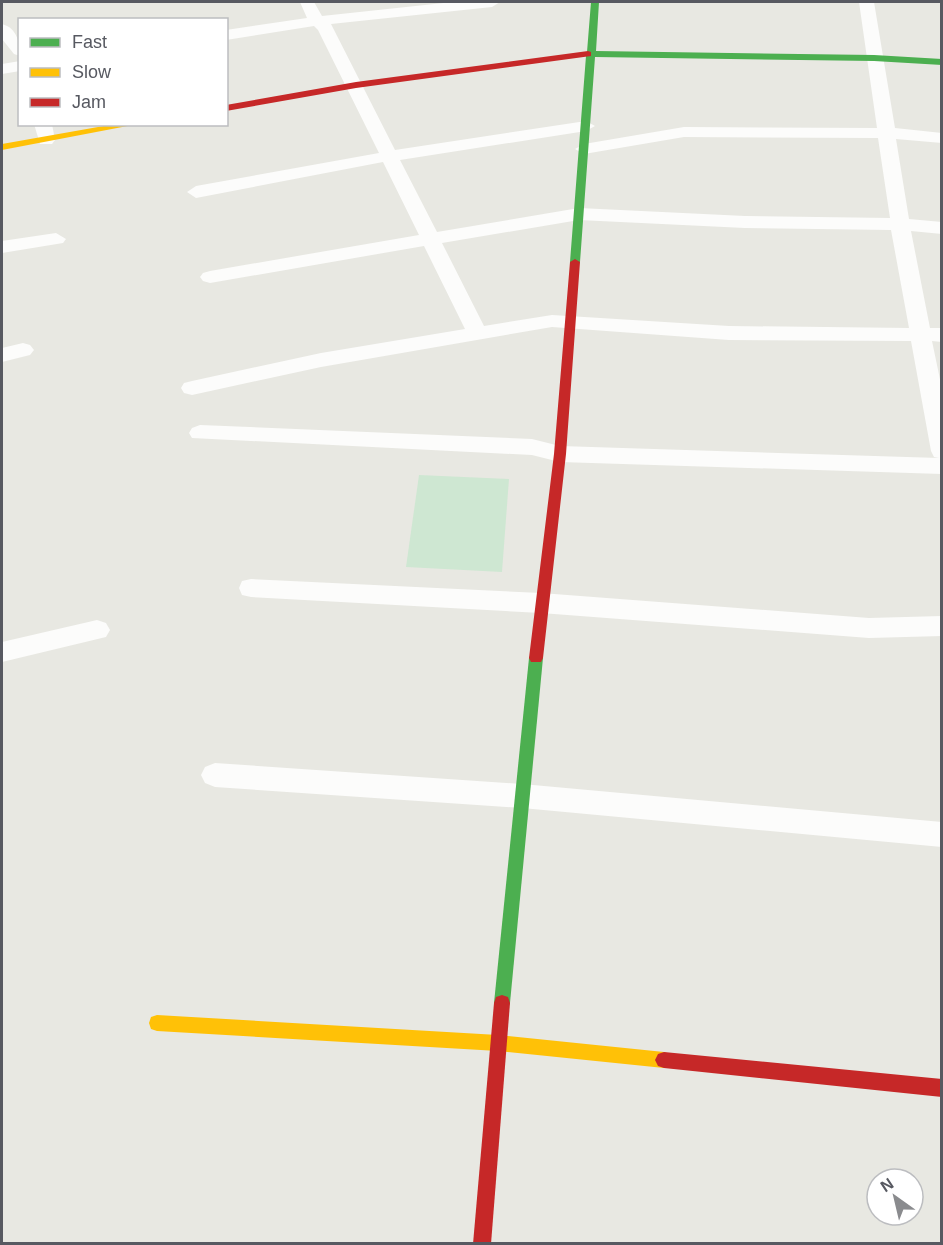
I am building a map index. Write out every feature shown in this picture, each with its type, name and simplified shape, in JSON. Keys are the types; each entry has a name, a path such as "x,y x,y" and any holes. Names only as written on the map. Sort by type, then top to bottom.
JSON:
{"street":[{"path":"307,2 317,21 325,27 356,86 477,333"},
{"path":"228,35 317,21 492,2"},
{"path":"482,1244 498,1043 541,603 560,454 568,321 579,214 595,2"},
{"path":"867,2 900,224 942,451"},
{"path":"2,29 18,49"},
{"path":"228,108 356,86 591,54 874,58 942,62"},
{"path":"2,69 18,66"},
{"path":"2,147 45,132 112,126"},
{"path":"196,192 389,156 586,126"},
{"path":"584,149 684,132 886,133 942,138"},
{"path":"210,277 579,214 745,222 900,224 942,228"},
{"path":"2,247 56,238"},
{"path":"192,388 321,360 552,321 729,333 942,335"},
{"path":"2,355 23,350"},
{"path":"200,433 532,447 560,454 942,466"},
{"path":"251,588 541,603 869,628 942,626"},
{"path":"2,652 97,630"},
{"path":"215,775 522,796 942,835"},
{"path":"157,1023 498,1043 942,1088"}],"green space":[{"path":"419,475 509,479 502,572 406,567"}],"traffic: fast":[{"path":"575,262 595,2"},
{"path":"588,54 874,58 942,62"},
{"path":"502,1003 536,658"}],"traffic: slow":[{"path":"2,147 123,126"},
{"path":"157,1023 498,1043 664,1060"}],"traffic: jam":[{"path":"228,108 356,85 588,54"},
{"path":"536,658 560,454 575,262"},
{"path":"482,1244 502,1003"},
{"path":"664,1060 942,1088"}]}
